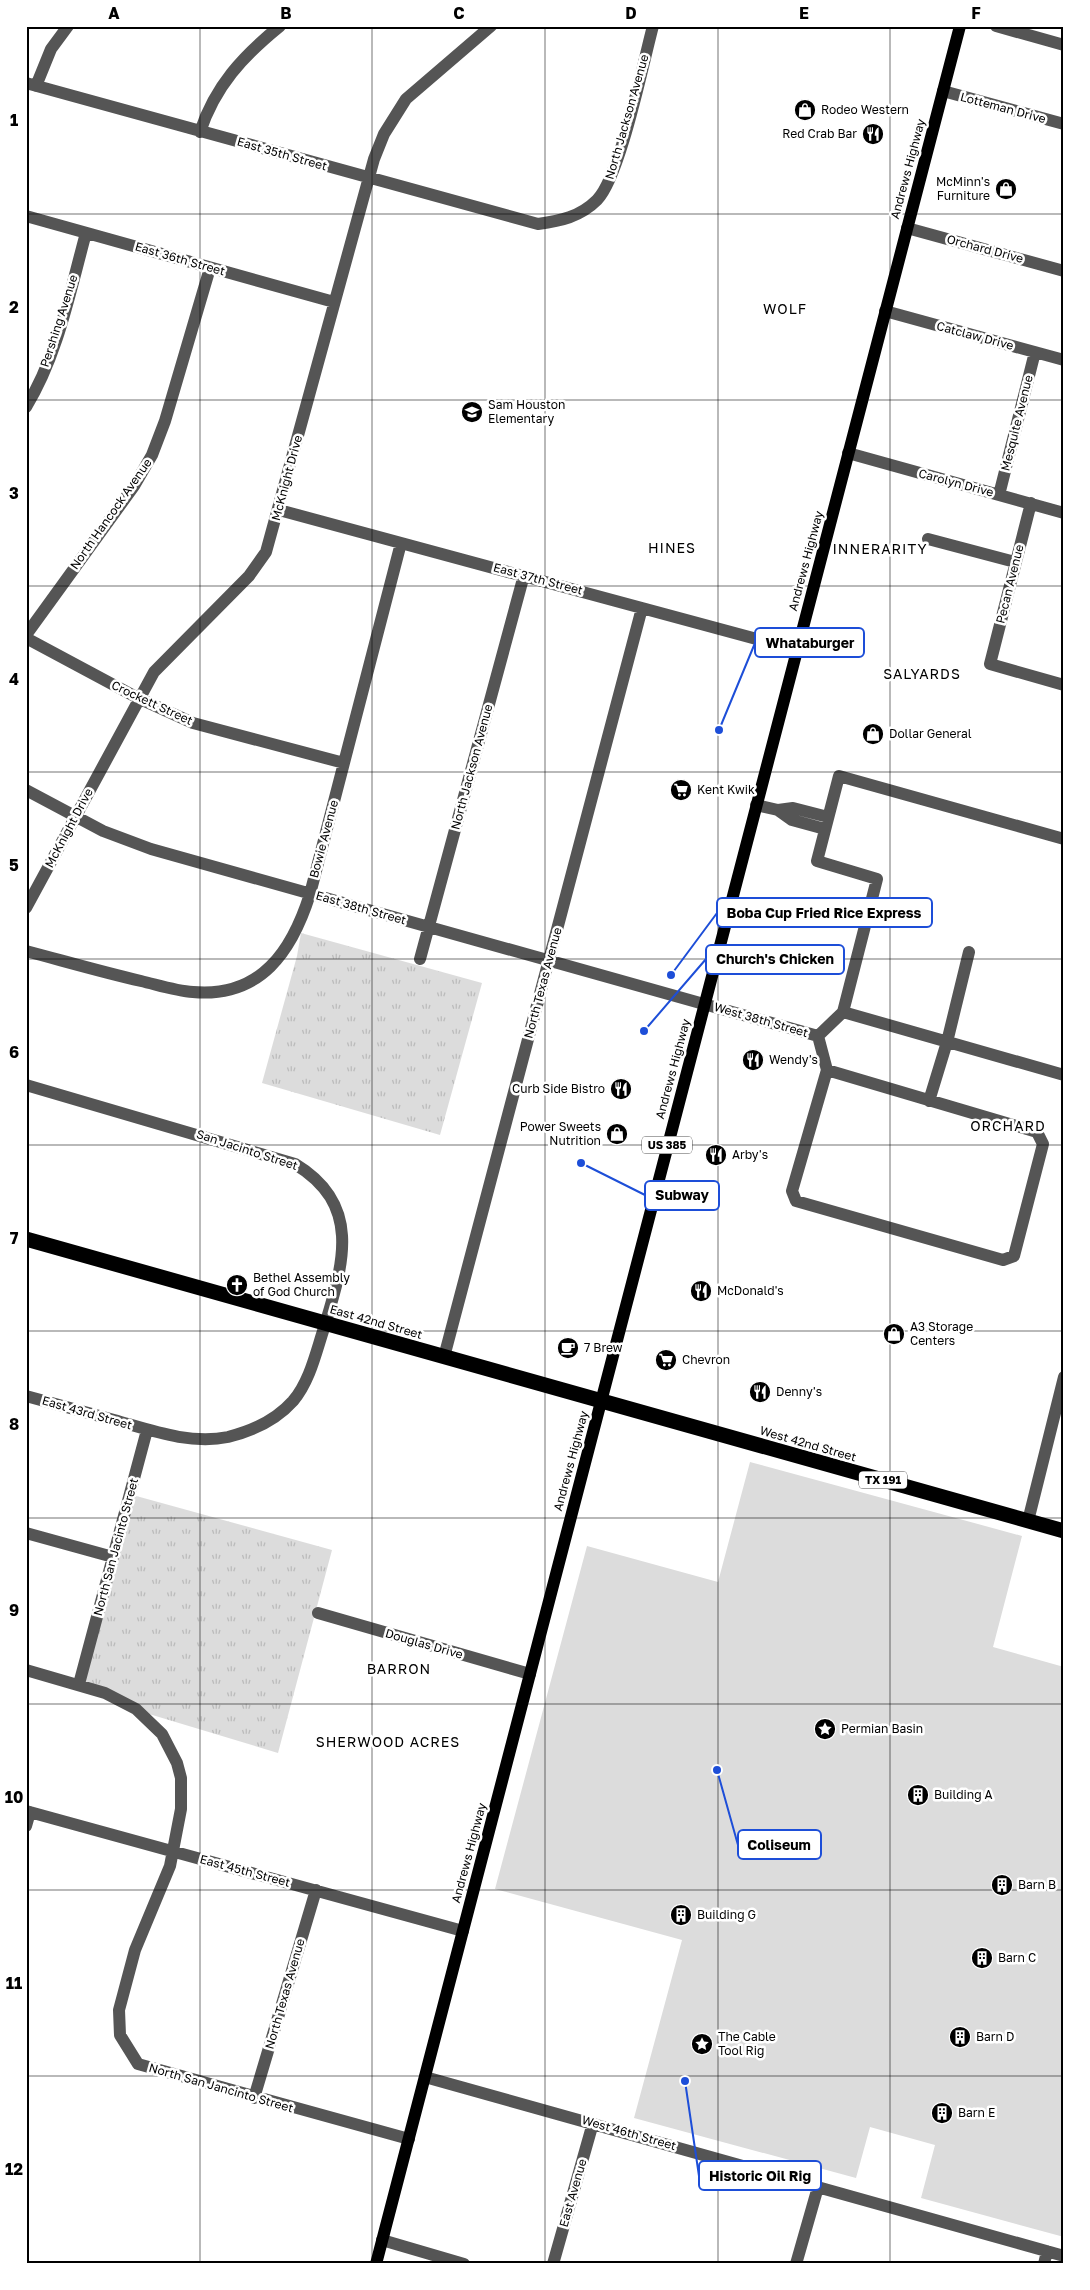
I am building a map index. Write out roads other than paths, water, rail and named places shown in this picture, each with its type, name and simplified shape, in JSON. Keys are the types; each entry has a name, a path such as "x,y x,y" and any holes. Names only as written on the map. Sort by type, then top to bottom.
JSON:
{"highway":[{"name":"East 42nd Street","path":"26,1239 601,1401"},
{"name":"West 42nd Street","path":"601,1401 1064,1531"}],"main road":[{"name":"Andrews Highway","path":"376,2264 960,26"}],"street":[{"path":"31,84 50,49 68,26"},
{"path":"200,132 218,89 236,65 280,26"},
{"name":"McKnight Drive","path":"26,908 138,698 154,672 171,652 259,565 271,538 279,510 367,178 384,134 406,99 491,26"},
{"name":"North Jackson Avenue","path":"538,224 575,216 588,208 604,192 616,164 653,26"},
{"path":"996,26 1064,45"},
{"name":"East 35th Street","path":"31,84 538,224"},
{"name":"Lotteman Drive","path":"943,91 1064,124"},
{"name":"East 36th Street","path":"26,216 334,302"},
{"name":"Orchard Drive","path":"907,228 1064,271"},
{"name":"Pershing Avenue","path":"26,408 34,394 53,347 86,233"},
{"name":"North Hancock Avenue","path":"26,637 134,486 152,455 166,421 210,268"},
{"name":"Catclaw Drive","path":"885,311 1064,360"},
{"name":"Mesquite Avenue","path":"999,495 1035,352"},
{"name":"Carolyn Drive","path":"848,453 1064,512"},
{"name":"Pecan Avenue","path":"1031,503 990,664 1064,685"},
{"name":"East 37th Street","path":"279,510 797,650"},
{"path":"928,539 1015,562"},
{"name":"Bowie Avenue","path":"26,951 173,989 192,992 218,992 250,982 269,969 280,957 297,929 310,894 401,543"},
{"name":"North Jackson Avenue","path":"420,959 524,575"},
{"name":"North Texas Avenue","path":"444,1357 642,608"},
{"name":"Crockett Street","path":"26,637 138,698 193,723 344,763"},
{"path":"827,1070 1037,1132 1043,1144 1014,1256 1003,1260 796,1201 792,1191 827,1070 818,1036 843,1012 877,879 817,861 839,776 1064,839"},
{"name":"East 38th Street","path":"26,790 103,831 151,849 704,1004"},
{"path":"756,804 778,810 792,820 827,823"},
{"path":"929,1101 947,1042 969,952"},
{"name":"West 38th Street","path":"704,1004 818,1036"},
{"path":"843,1012 1064,1075"},
{"name":"San Jacinto Street","path":"26,1085 273,1156 295,1164 315,1178 332,1199 338,1212 343,1239 339,1271 325,1323"},
{"path":"147,1430 189,1438 210,1439 241,1433 274,1417 294,1400 306,1380 325,1323"},
{"path":"1028,1521 1064,1377"},
{"name":"East 43rd Street","path":"26,1396 147,1430"},
{"name":"North San Jacinto Street","path":"78,1684 147,1430"},
{"path":"26,1533 113,1557"},
{"name":"Douglas Drive","path":"318,1613 530,1674"},
{"path":"26,1670 78,1684 113,1697 136,1709 154,1725 170,1747 181,1778 182,1792 173,1851"},
{"path":"26,1826 28,1811"},
{"name":"East 45th Street","path":"28,1811 463,1931"},
{"name":"North San Jancinto Street","path":"173,1851 170,1866 142,1930 118,2010 120,2036 138,2064 254,2098 409,2139"},
{"name":"North Texas Avenue","path":"254,2098 316,1890"},
{"name":"West 46th Street","path":"425,2077 818,2187 1045,2258 1064,2256"},
{"name":"East Avenue","path":"553,2264 593,2123"},
{"path":"796,2264 818,2187"},
{"path":"382,2240 464,2264"}],"place":[{"name":"Rodeo Western","path":"805,110"},
{"name":"Red Crab Bar","path":"873,134"},
{"name":"McMinn's Furniture","path":"1006,189"},
{"name":"Sam Houston Elementary","path":"472,412"},
{"name":"Whataburger","path":"719,730"},
{"name":"Dollar General","path":"873,734"},
{"name":"Kent Kwik","path":"681,790"},
{"name":"Boba Cup Fried Rice Express","path":"671,975"},
{"name":"Church's Chicken","path":"644,1031"},
{"name":"Wendy's","path":"753,1060"},
{"name":"Curb Side Bistro","path":"621,1089"},
{"name":"Power Sweets Nutrition","path":"617,1134"},
{"name":"Arby's","path":"716,1155"},
{"name":"Subway","path":"581,1163"},
{"name":"Bethel Assembly of God Church","path":"237,1285"},
{"name":"McDonald's","path":"701,1291"},
{"name":"A3 Storage Centers","path":"894,1334"},
{"name":"7 Brew","path":"568,1348"},
{"name":"Chevron","path":"666,1360"},
{"name":"Denny's","path":"760,1392"},
{"name":"Permian Basin","path":"825,1729"},
{"name":"Coliseum","path":"717,1770"},
{"name":"Building A","path":"918,1795"},
{"name":"Barn B","path":"1002,1885"},
{"name":"Building G","path":"681,1915"},
{"name":"Barn C","path":"982,1958"},
{"name":"Barn D","path":"960,2037"},
{"name":"The Cable Tool Rig","path":"702,2044"},
{"name":"Historic Oil Rig","path":"685,2081"},
{"name":"Barn E","path":"942,2113"}],"district":[{"name":"WOLF","path":"785,309"},
{"name":"HINES","path":"672,548"},
{"name":"INNERARITY","path":"880,549"},
{"name":"SALYARDS","path":"922,674"},
{"name":"ORCHARD","path":"1008,1126"},
{"name":"BARRON","path":"399,1669"},
{"name":"SHERWOOD ACRES","path":"388,1742"}]}
